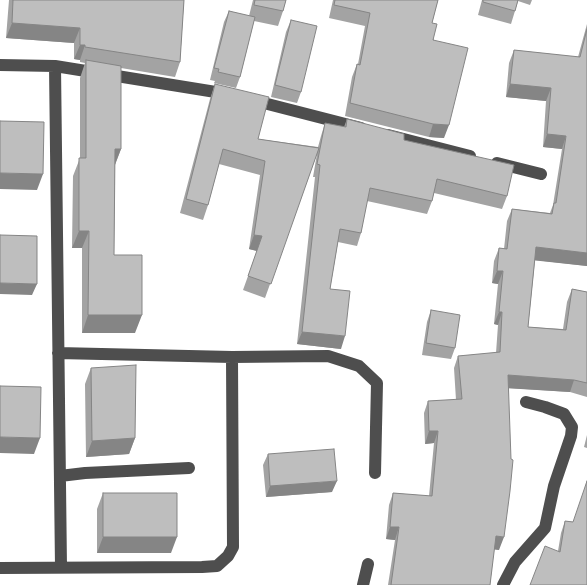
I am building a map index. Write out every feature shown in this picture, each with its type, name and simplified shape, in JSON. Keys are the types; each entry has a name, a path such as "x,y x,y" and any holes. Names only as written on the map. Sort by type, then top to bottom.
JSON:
{"street":[{"path":"0,65 54,66 218,92 541,174"},
{"path":"54,66 61,567"},
{"path":"58,352 232,357 328,356 358,366 377,383 375,473"},
{"path":"0,568 202,567 217,566 228,556 233,547 232,357"},
{"path":"503,585 515,562 545,528 554,486 571,436 572,427 564,414 526,402"},
{"path":"60,476 189,468"},
{"path":"363,585 368,564"}],"building":[{"path":"13,0 184,0 180,62 85,47 85,45 80,45 80,28 12,23"},
{"path":"255,0 286,0 283,11 254,5"},
{"path":"335,0 438,0 432,23 437,24 433,40 468,48 449,125 433,124 350,103 357,64 360,65 370,13 334,5"},
{"path":"483,0 518,0 515,11 483,2"},
{"path":"229,11 255,17 240,77 218,72 219,69 214,68"},
{"path":"291,20 317,26 301,92 275,85"},
{"path":"587,29 587,253 536,247 528,327 566,330 572,289 587,292 587,383 574,380 508,375 511,459 513,460 504,537 496,536 490,585 391,585 399,527 390,527 393,493 432,496 438,431 429,431 428,401 462,399 458,356 500,352 502,312 499,312 503,271 497,271 499,248 507,249 512,209 552,214 554,203 556,203 566,136 547,134 551,88 510,84 514,50 580,57"},
{"path":"86,60 121,66 121,149 115,149 114,255 142,255 142,315 88,315 89,231 79,231 79,158 86,158"},
{"path":"215,84 269,97 258,139 319,148 271,284 248,276 262,236 254,235 265,161 223,149 208,205 186,199"},
{"path":"347,119 404,134 404,140 514,165 507,196 437,179 432,201 370,188 361,233 340,229 330,289 350,291 345,336 302,332 320,165 317,164 325,123 346,127"},
{"path":"0,121 44,122 43,174 0,173"},
{"path":"0,235 37,236 37,284 0,283"},
{"path":"431,310 460,315 455,348 426,343"},
{"path":"136,365 135,438 92,441 91,368"},
{"path":"0,386 41,387 40,438 0,437"},
{"path":"334,449 337,481 270,486 268,454"},
{"path":"587,481 587,585 530,585 545,546 560,552 565,521 573,522"},
{"path":"103,493 177,493 177,537 103,537"}]}
